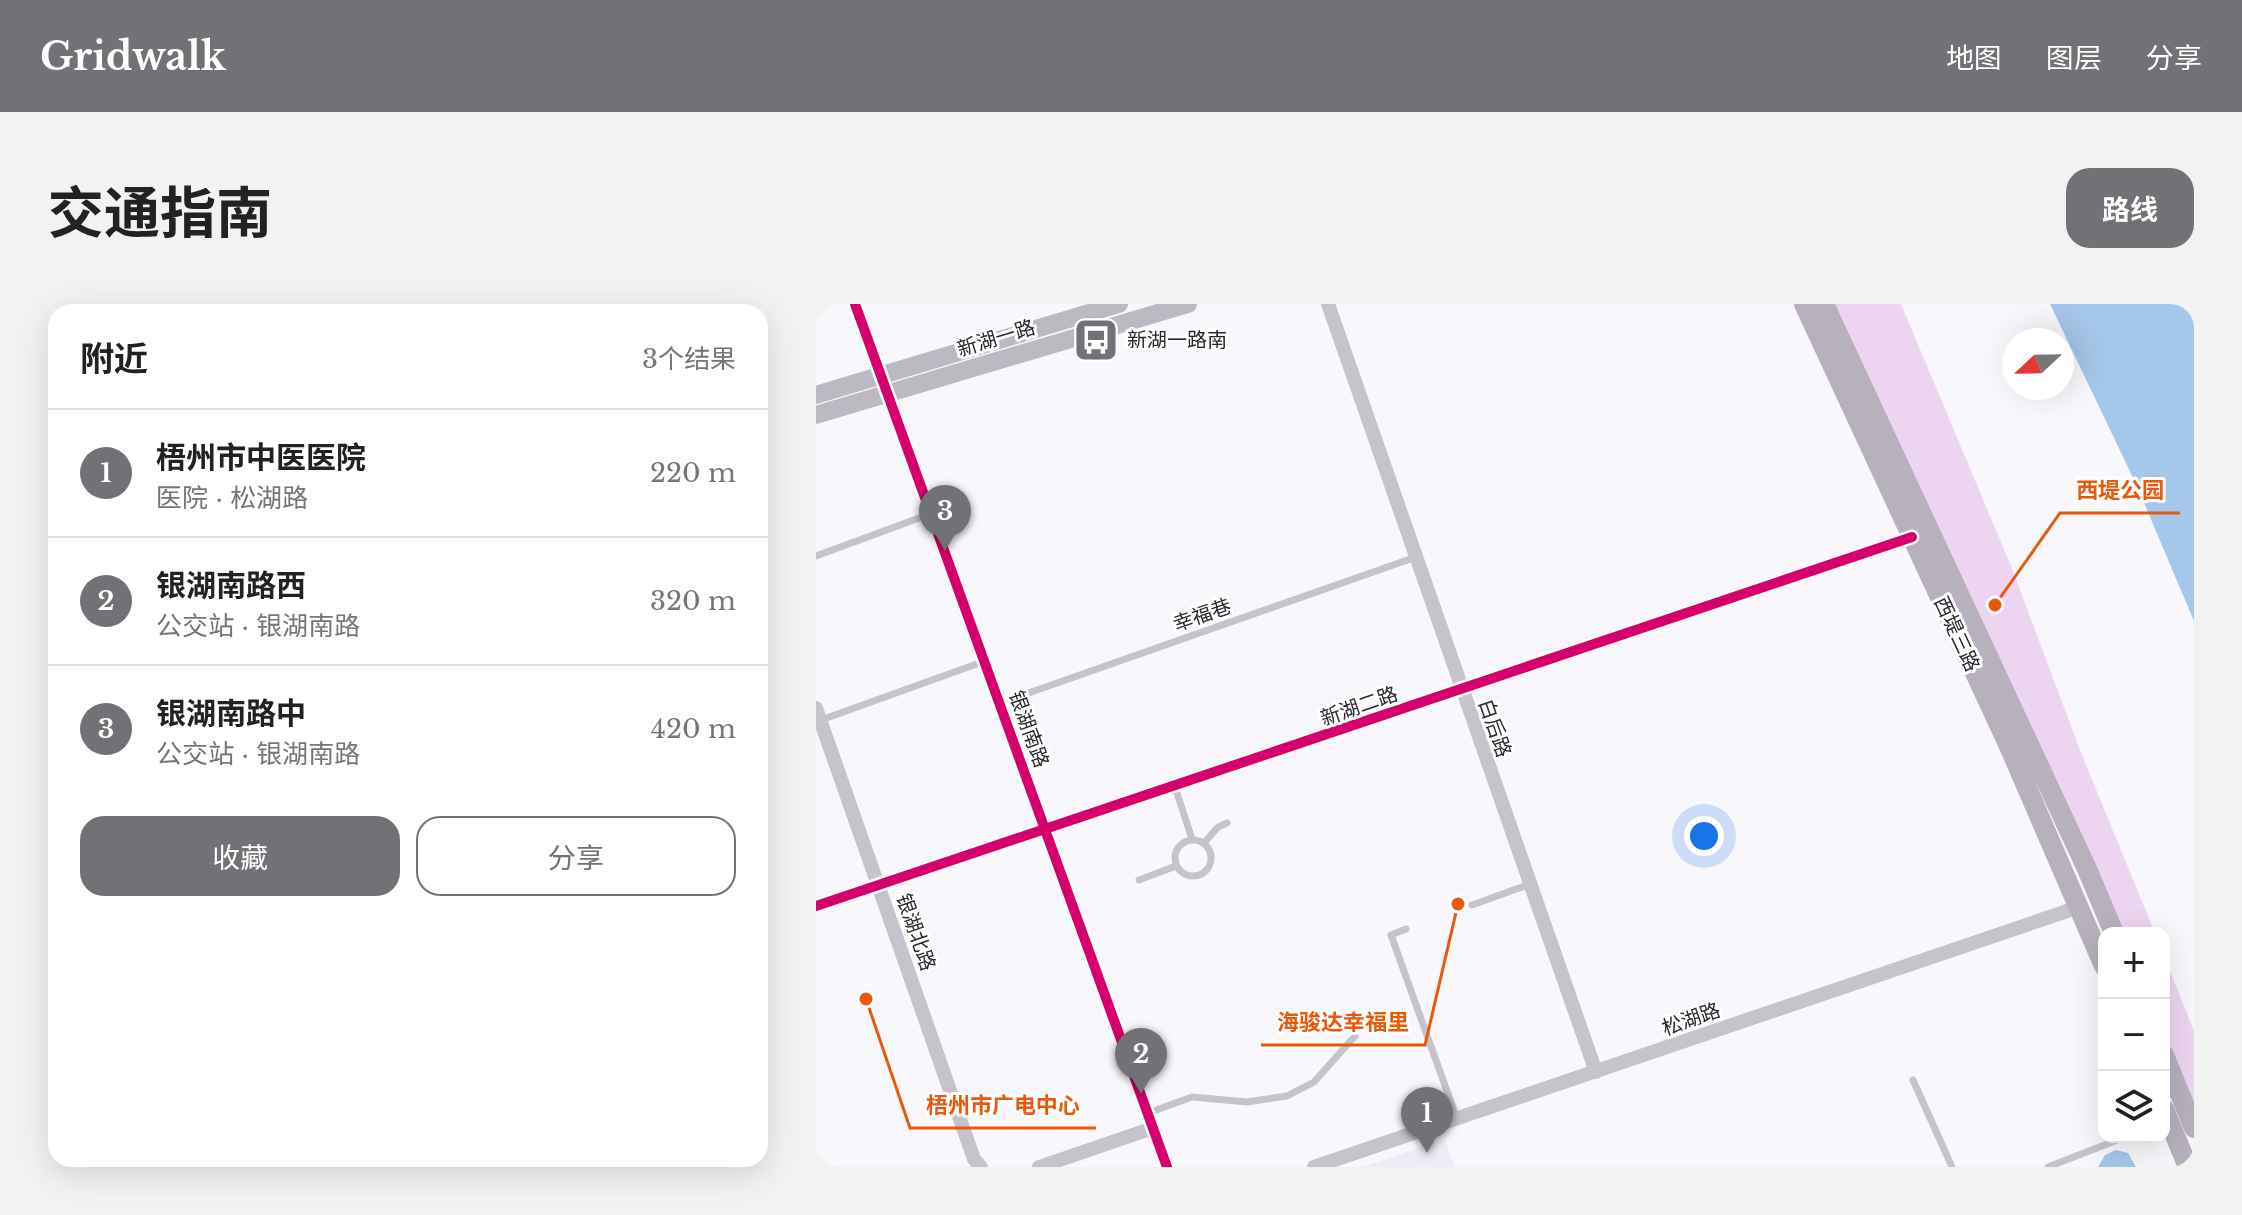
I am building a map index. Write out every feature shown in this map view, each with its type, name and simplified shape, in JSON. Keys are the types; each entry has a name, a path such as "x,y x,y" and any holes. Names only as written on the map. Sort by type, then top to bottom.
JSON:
{"main road":[{"name":"西堤三路","path":"1804,304 2008,744 2098,952"},
{"name":"西堤三路","path":"1824,304 2111,927"},
{"path":"2170,1070 2194,1128"},
{"path":"2170,1126 2188,1167"}],"street":[{"name":"银湖南路","path":"855,304 1167,1167"},
{"name":"新湖一路","path":"816,415 884,384 1119,304"},
{"name":"新湖一路","path":"816,395 884,384 1188,304"},
{"name":"白后路","path":"1328,304 1596,1072"},
{"name":"新湖二路","path":"816,906 1912,537"},
{"name":"银湖北路","path":"818,714 974,1159 981,1167"},
{"name":"松湖路","path":"1314,1167 2079,907"},
{"path":"1039,1167 1153,1128"}],"lane":[{"path":"816,556 931,514"},
{"name":"幸福巷","path":"1000,703 1416,557"},
{"path":"818,714 985,661"},
{"path":"1175,787 1192,839"},
{"path":"1204,843 1218,827 1227,823"},
{"path":"1192,839 1204,843 1212,859 1202,874 1190,876 1176,866 1177,848 1192,839"},
{"path":"1139,880 1176,866"},
{"path":"1472,905 1530,884"},
{"path":"1406,929 1391,935 1457,1119"},
{"path":"1148,1113 1192,1097 1247,1102 1287,1096 1314,1082 1355,1036"},
{"path":"1913,1080 1952,1167"},
{"path":"2048,1167 2110,1143"}],"shaded area":[{"path":"1824,304 1901,304 2011,566 2082,755 2153,927 2111,927"},
{"path":"2170,971 2194,1031 2194,1128 2170,1070"},
{"path":"1445,1139 1455,1167 1362,1167"}],"water":[{"path":"2050,304 2194,304 2194,621 2136,484 2074,354 2074,328 2061,328"},
{"path":"2116,1150 2128,1153 2136,1167 2098,1167 2105,1155"}],"cycle path":[{"path":"855,304 1167,1167"},
{"path":"816,906 1912,537"}],"place":[{"name":"新湖一路南","path":"1096,340"},
{"name":"银湖南路中","path":"945,551"},
{"name":"西堤公园","path":"1995,605"},
{"name":"海骏达幸福里","path":"1458,904"},
{"name":"梧州市广电中心","path":"866,999"},
{"name":"银湖南路西","path":"1141,1094"},
{"name":"梧州市中医医院","path":"1427,1153"}]}
